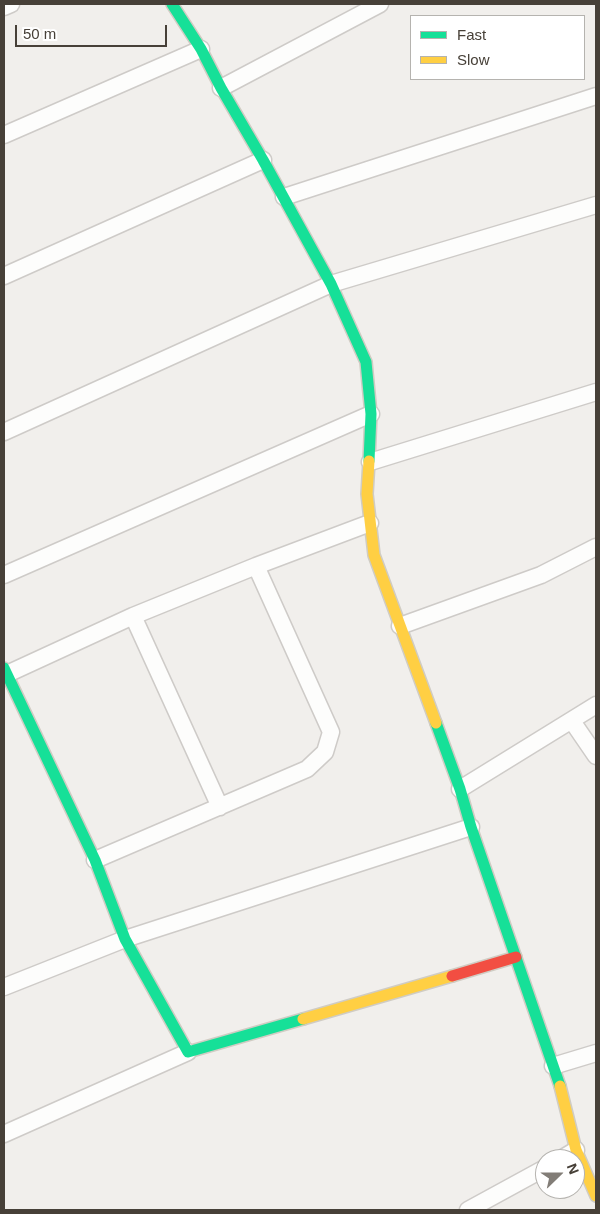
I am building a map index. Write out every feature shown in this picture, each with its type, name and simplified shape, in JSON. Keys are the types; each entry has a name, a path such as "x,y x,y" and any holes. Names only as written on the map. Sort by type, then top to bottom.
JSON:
{"street":[{"path":"4,7 11,4"},
{"path":"172,4 201,49 221,88 284,197 331,284 366,362 372,414 368,494 374,555 426,701 460,789 471,827 561,1088 576,1149"},
{"path":"221,88 380,4"},
{"path":"4,135 201,49"},
{"path":"284,197 596,96"},
{"path":"4,276 263,160"},
{"path":"4,432 331,284 596,205"},
{"path":"370,462 596,392"},
{"path":"4,575 372,414"},
{"path":"188,1052 125,939 95,860 5,671 256,566 370,523"},
{"path":"400,626 541,575 596,548"},
{"path":"95,860 307,770 325,752 331,732 256,566"},
{"path":"133,616 220,808"},
{"path":"460,789 596,706"},
{"path":"572,721 596,756"},
{"path":"4,987 125,939 471,827"},
{"path":"4,1134 188,1052 516,957"},
{"path":"553,1066 596,1053"},
{"path":"585,1171 596,1196"},
{"path":"468,1210 535,1173"}],"traffic: fast":[{"path":"172,4 201,49 331,284 366,362 371,414 369,461"},
{"path":"4,668 95,860 125,939 188,1052 303,1019"},
{"path":"436,723 560,1086"}],"traffic: slow":[{"path":"369,461 367,494 374,555 436,723"},
{"path":"303,1019 452,976"},
{"path":"560,1086 576,1150 596,1196"}],"traffic: jam":[{"path":"452,976 516,957"}]}
